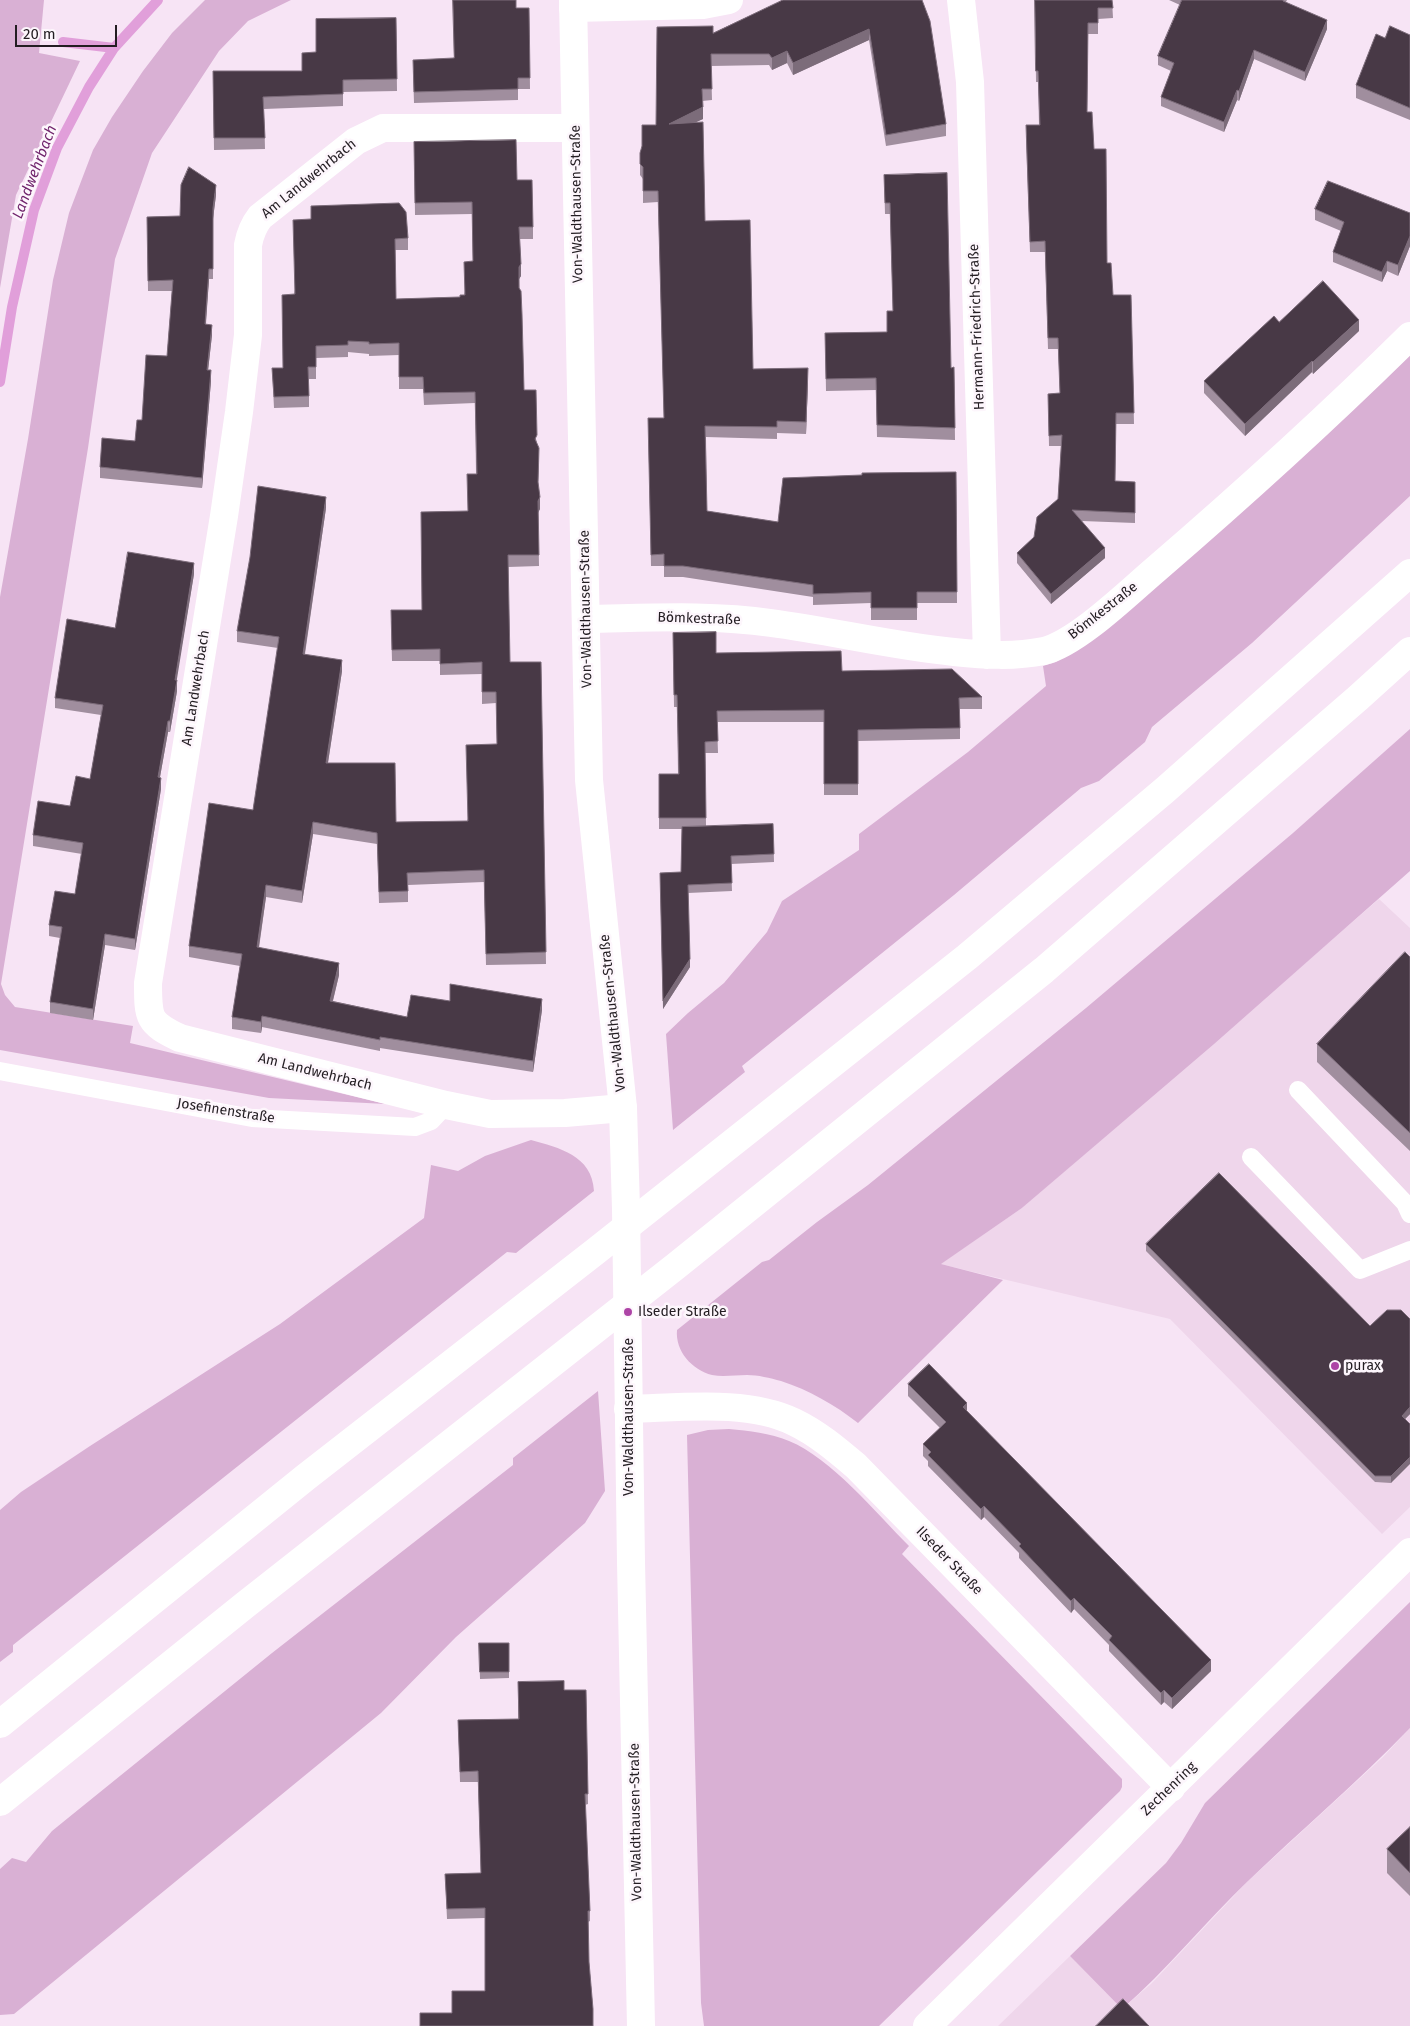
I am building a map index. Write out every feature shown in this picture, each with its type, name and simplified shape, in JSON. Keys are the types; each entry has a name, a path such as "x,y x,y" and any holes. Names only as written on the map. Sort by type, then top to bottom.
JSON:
{"main road":[{"path":"573,4 703,5 729,0"},
{"name":"Hermann-Friedrich-Straße","path":"961,0 970,82 987,655"},
{"name":"Von-Waldthausen-Straße","path":"573,4 590,780 623,1108 641,2026"},
{"name":"Am Landwehrbach","path":"575,128 383,128 356,141 260,217 250,233 248,245 248,336 236,430 148,983 148,1006 152,1021 163,1030 180,1038 446,1105 490,1114 565,1113 623,1108"},
{"name":"Bömkestraße","path":"586,619 683,617 769,622 938,650 987,655 1019,655 1047,650 1073,637 1102,616 1219,515 1352,393 1410,336"},
{"path":"0,1724 298,1483 968,958 1165,790 1410,573"},
{"path":"0,1802 245,1605 676,1266 1044,970 1410,651"},
{"name":"Ilseder Straße","path":"628,1409 736,1408 766,1412 792,1421 815,1433 856,1466 1171,1788"},
{"name":"Zechenring","path":"927,2026 1410,1552"}],"lane":[{"name":"Josefinenstraße","path":"0,1071 252,1118 415,1127 431,1121 446,1105"},
{"path":"1298,1090 1405,1203 1410,1214"},
{"path":"1251,1157 1360,1270 1410,1250"}],"shaded area":[{"path":"0,0 44,0 39,53 80,61 16,195 0,288"},
{"path":"205,0 291,0 248,21 219,51 152,153 115,259 88,448 1,984 5,995 15,1007 133,1026 130,1043 386,1104 269,1098 0,1050 0,597 28,439 53,280 69,213 93,150 112,117 143,71 172,33"},
{"path":"1410,355 1410,496 1252,643 1152,727 1145,742 1099,781 1081,788 954,895 742,1066 745,1072 673,1130 666,1034 724,983 767,932 782,901 859,850 859,834 968,752 1046,686 1043,666 1056,662 1075,650"},
{"path":"1410,729 1410,871 1214,1044 1022,1208 941,1264 1003,1280 858,1423 821,1399 781,1381 747,1375 712,1375 698,1369 686,1358 679,1345 677,1330 762,1262 769,1260 868,1185 1086,1008 1293,833"},
{"path":"1379,899 1410,928 1410,1507 1382,1534 1170,1319 940,1264 1022,1208"},
{"path":"531,1140 563,1150 581,1161 592,1179 594,1191 516,1253 507,1252 13,1645 13,1652 0,1662 0,1510 21,1492 90,1446 280,1324 424,1218 431,1165 458,1171 485,1156"},
{"path":"598,1391 605,1491 585,1523 456,1637 381,1713 14,2014 0,2015 0,1869 12,1858 26,1862 52,1831 272,1653 513,1465 513,1458"},
{"path":"729,1429 782,1438 805,1449 837,1473 909,1546 902,1554 1122,1779 1120,1791 879,2026 704,2026 701,2003 687,1435 708,1430"},
{"path":"1410,1602 1410,1728 1370,1768 1247,1882 1139,1994 1122,2009 1070,1956 1166,1863 1181,1843 1205,1803"},
{"path":"1410,1728 1410,2026 998,2026 1070,1956 1122,2009 1152,1983 1246,1883 1383,1757"}],"building":[{"path":"453,0 516,0 516,8 529,8 530,78 518,78 518,89 414,92 413,60 454,58"},
{"path":"783,0 922,0 930,21 946,124 886,135 869,29 793,63 787,51 772,58 769,54 711,54 712,89 702,89 703,107 669,124 703,122 705,221 750,220 753,369 808,368 806,422 777,421 777,427 705,426 707,511 778,522 783,478 862,475 862,473 956,472 957,592 917,592 917,608 871,608 871,592 813,594 813,585 683,566 664,566 664,554 651,555 648,418 664,418 658,191 643,191 643,167 640,164 640,153 642,125 656,125 657,27 713,26 713,33"},
{"path":"1035,0 1112,0 1113,8 1098,8 1098,23 1088,23 1087,112 1092,112 1094,149 1106,149 1107,263 1111,263 1113,295 1131,295 1134,413 1116,413 1115,481 1135,482 1135,513 1072,510 1105,548 1051,594 1017,553 1034,537 1037,517 1058,499 1062,435 1049,436 1048,394 1060,393 1058,338 1048,338 1045,241 1030,242 1026,125 1040,125 1038,71 1036,71"},
{"path":"1182,0 1283,0 1327,20 1305,72 1254,50 1239,91 1237,90 1224,122 1161,97 1174,63 1158,56"},
{"path":"396,18 397,79 343,80 343,94 263,97 265,138 214,138 213,71 302,71 302,53 316,52 316,19"},
{"path":"1390,26 1410,35 1410,108 1356,85 1376,34 1385,38"},
{"path":"516,140 517,180 532,180 533,227 519,227 521,264 519,267 519,288 521,291 524,390 536,390 537,435 535,439 539,448 538,482 540,497 538,501 539,555 508,555 510,662 541,662 546,952 486,954 484,870 407,873 408,891 379,892 377,833 313,822 302,891 266,885 257,947 339,963 330,1001 407,1017 411,995 450,1001 450,984 542,999 533,1061 380,1037 380,1040 262,1016 261,1022 232,1017 242,954 189,946 209,803 253,810 279,637 237,631 250,557 258,486 326,497 303,654 342,660 326,763 395,763 396,822 468,821 466,745 497,744 496,692 482,692 482,662 440,664 440,649 392,650 391,610 422,610 421,512 468,511 467,474 477,474 475,392 424,393 423,377 399,377 399,343 369,344 369,342 348,341 348,345 316,346 316,367 308,367 309,396 274,397 272,368 283,368 282,295 295,294 293,220 311,219 311,206 399,203 406,212 408,238 395,239 396,299 460,297 460,295 465,295 464,262 473,261 472,202 415,203 414,142"},
{"path":"189,167 216,185 213,208 213,269 209,269 205,324 212,325 207,370 211,370 202,478 100,467 102,438 135,441 137,420 142,420 146,355 167,356 173,280 148,281 147,217 180,216 181,185"},
{"path":"947,173 951,368 954,367 955,428 877,425 876,378 826,379 825,333 887,332 887,311 893,311 890,203 885,203 884,175"},
{"path":"1328,181 1410,213 1410,236 1398,265 1387,261 1382,272 1333,252 1344,222 1315,209"},
{"path":"1323,281 1359,320 1245,424 1204,381 1274,316 1279,322"},
{"path":"128,552 194,563 175,680 177,680 158,777 161,778 135,939 105,934 93,1009 50,1002 62,927 49,925 55,891 75,894 83,843 33,835 38,801 70,806 76,776 90,779 103,705 55,698 67,619 115,628"},
{"path":"716,632 716,653 841,651 842,671 952,669 982,697 959,698 960,728 858,730 858,784 824,784 824,710 717,711 718,741 705,742 706,818 659,818 659,774 679,774 677,695 674,695 673,633"},
{"path":"773,824 774,854 731,856 732,883 688,885 690,959 663,1001 660,873 681,872 682,827"},
{"path":"1405,952 1410,957 1410,1133 1317,1044"},
{"path":"1219,1173 1370,1326 1387,1310 1401,1310 1410,1319 1410,1407 1402,1416 1410,1424 1410,1457 1391,1476 1375,1476 1146,1244"},
{"path":"929,1364 967,1403 963,1407 1211,1660 1172,1698 1164,1690 1161,1693 1109,1640 1112,1636 1074,1598 1071,1601 1019,1546 1021,1544 984,1506 981,1509 928,1455 931,1452 923,1444 946,1422 908,1384"},
{"path":"479,1643 509,1643 509,1672 480,1672"},
{"path":"564,1681 564,1690 586,1690 588,1794 585,1794 590,1911 588,1911 589,1962 593,2026 420,2026 420,2013 452,2013 452,1991 485,1991 485,1908 447,1909 445,1874 481,1873 478,1771 460,1772 458,1720 519,1719 518,1682"},
{"path":"1410,1827 1410,1873 1387,1849"},
{"path":"1123,1999 1149,2026 1096,2026"}],"waterway":[{"name":"Landwehrbach","path":"0,382 12,307 34,210 57,148 89,87 114,48 158,0"},
{"path":"63,42 114,48"}],"place":[{"name":"Ilseder Straße","path":"628,1312"},
{"name":"purax","path":"1335,1366"}]}
